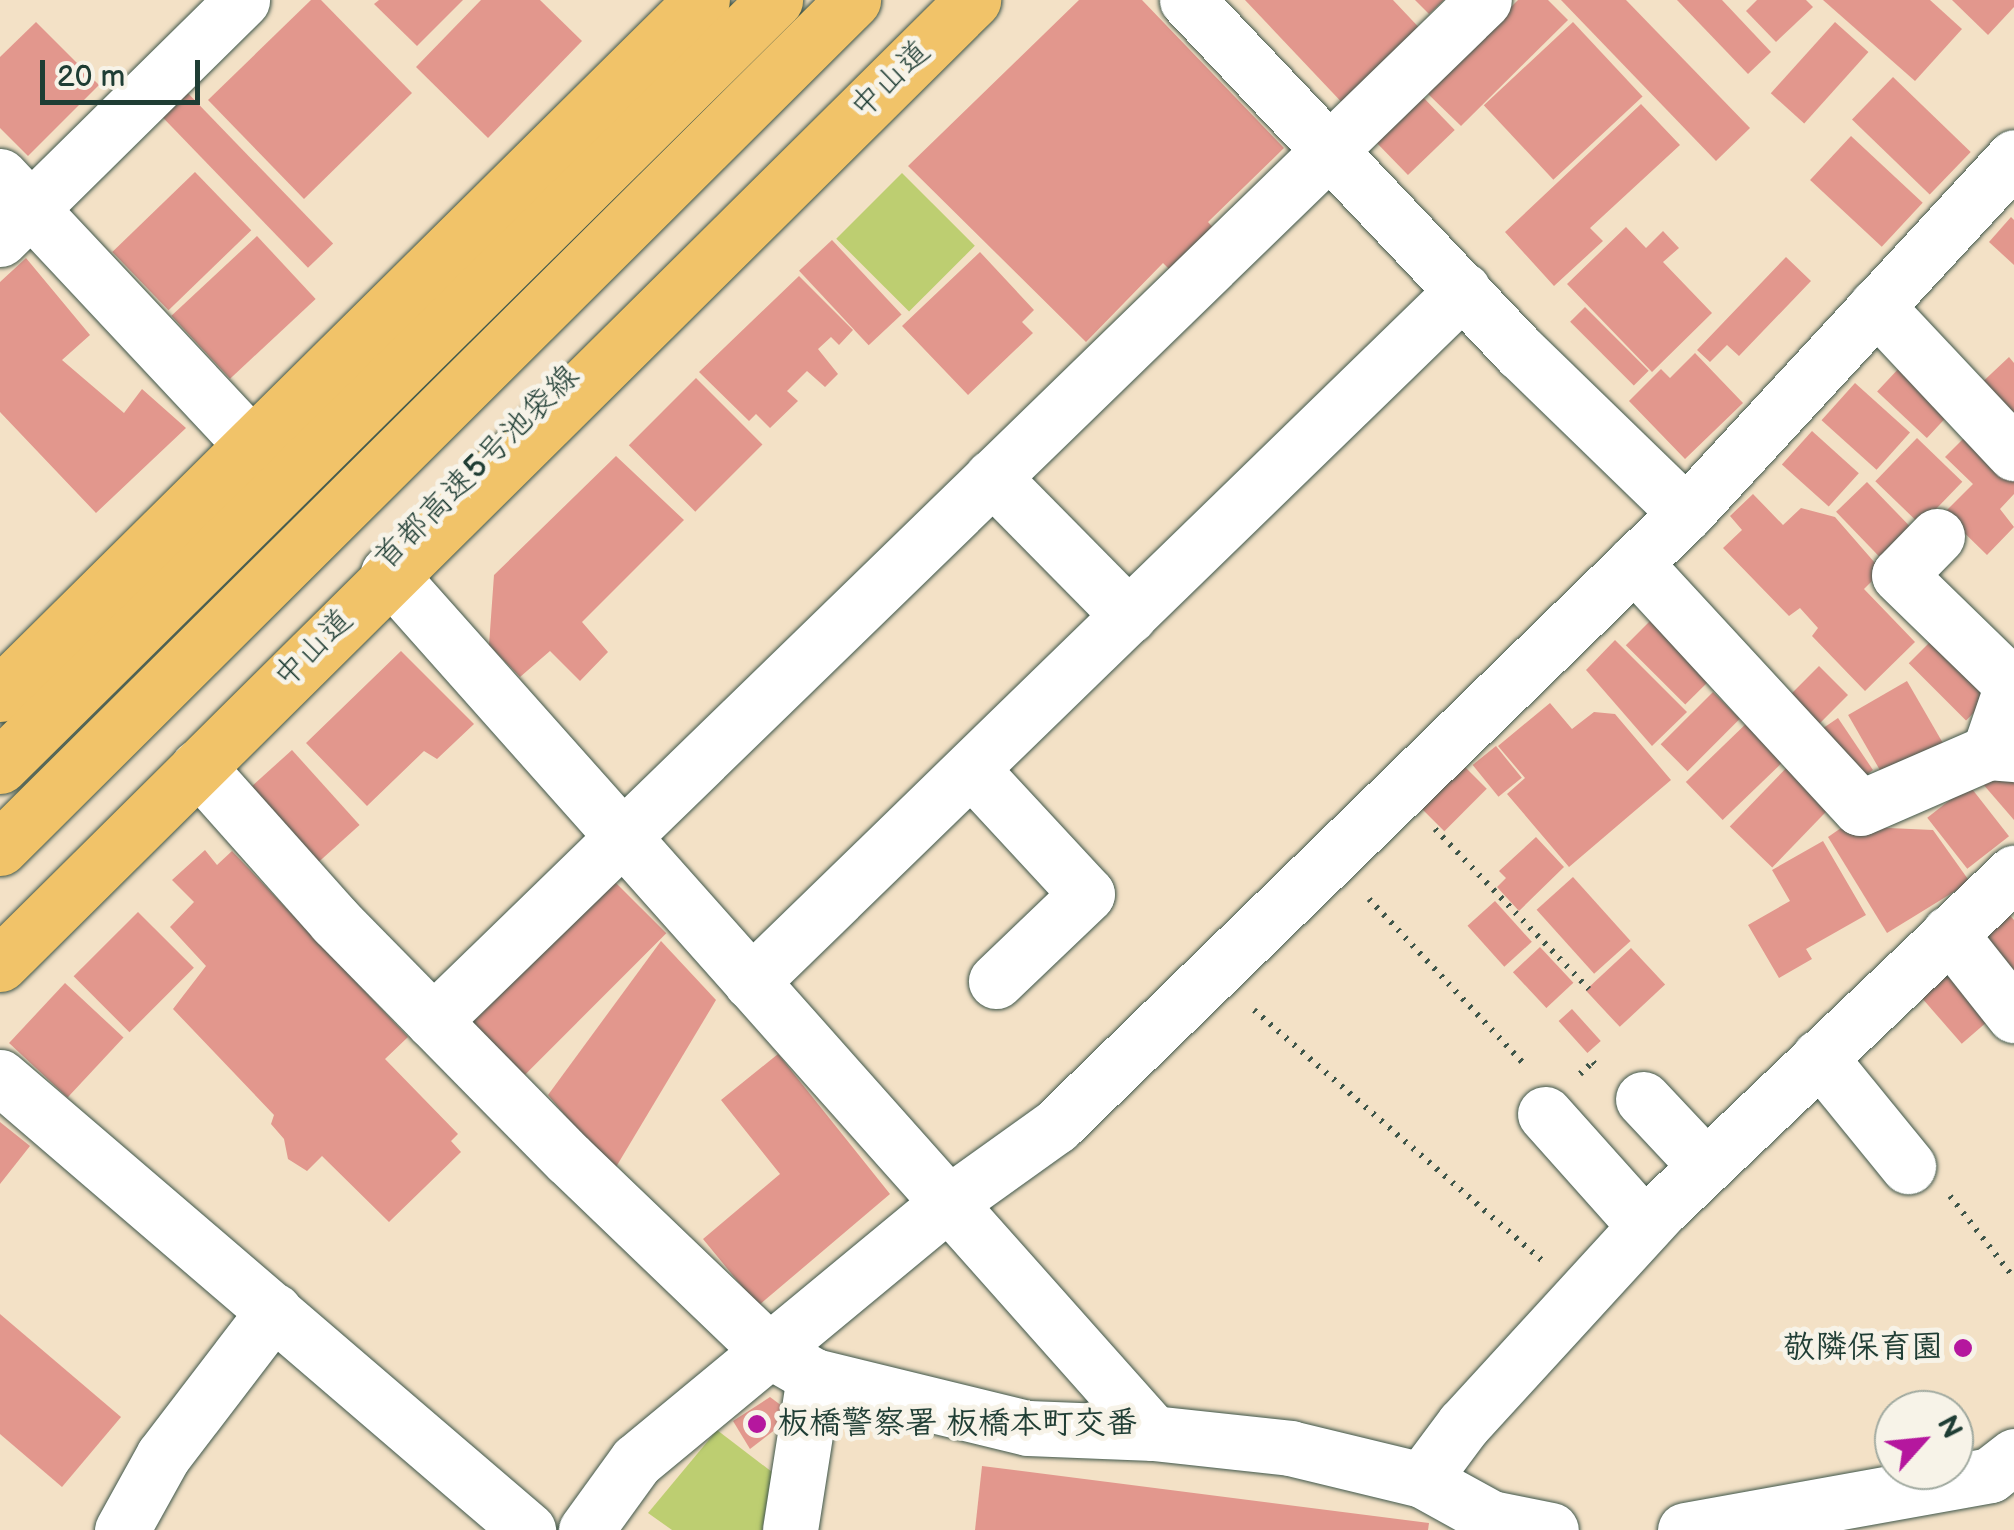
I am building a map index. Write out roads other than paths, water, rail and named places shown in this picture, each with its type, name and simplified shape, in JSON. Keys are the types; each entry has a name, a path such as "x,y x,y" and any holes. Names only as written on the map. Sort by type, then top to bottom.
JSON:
{"highway":[{"path":"0,694 702,0"},
{"path":"0,766 775,0"},
{"name":"首都高速5号池袋線","path":"0,937 953,0"},
{"name":"中山道","path":"0,964 388,574 972,0"},
{"path":"0,848 849,3"}],"street":[{"path":"242,0 10,208 252,444"},
{"path":"1187,0 1463,290 1686,512"},
{"path":"433,1021 625,841 992,477 1484,0"},
{"path":"586,1530 636,1461 767,1349 948,1204 1056,1126 1686,512 2014,157"},
{"path":"751,982 1463,290"},
{"path":"1876,306 2014,452"},
{"path":"992,477 1130,616"},
{"path":"1634,563 1860,808 2002,753 2012,686 1899,575 1937,536"},
{"path":"388,574 1153,1432"},
{"path":"198,767 433,1021 767,1349 814,1376 1028,1428 1153,1432 1290,1448 1422,1480 1491,1524 1552,1530"},
{"path":"972,770 1087,894 996,981"},
{"path":"1422,1480 1645,1226 2014,873"},
{"path":"1949,933 2014,1015"},
{"path":"1819,1057 1908,1166"},
{"path":"0,1078 528,1530"},
{"path":"1548,1090 1645,1226"},
{"path":"1643,1100 1706,1166"},
{"path":"122,1530 164,1456 274,1311"},
{"path":"790,1530 814,1376"},
{"path":"1684,1530 2006,1480"}],"place":[{"name":"敬隣保育園","path":"1963,1348"},
{"name":"板橋警察署 板橋本町交番","path":"757,1424"}]}
